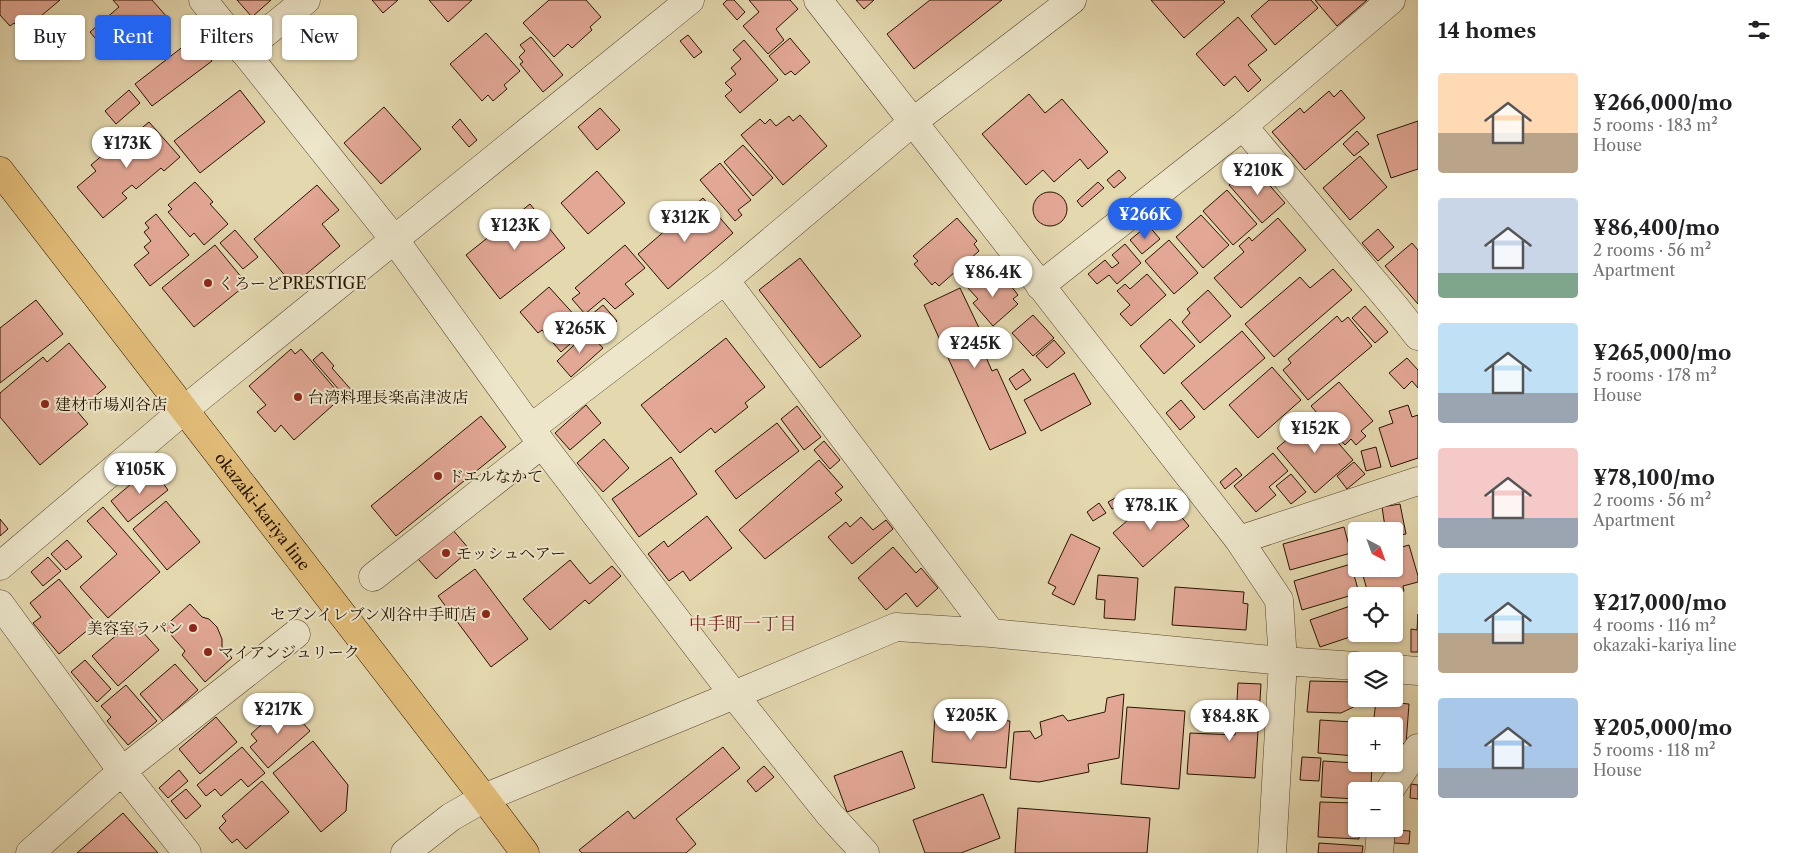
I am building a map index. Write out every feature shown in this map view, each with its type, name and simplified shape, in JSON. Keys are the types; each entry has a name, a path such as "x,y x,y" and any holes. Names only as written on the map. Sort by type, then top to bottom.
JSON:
{"main road":[{"name":"okazaki-kariya line","path":"0,171 525,853"}],"street":[{"path":"203,0 215,15"},
{"path":"272,28 306,0"},
{"path":"0,566 184,410 690,0"},
{"path":"818,0 1238,540 1279,600 1283,661 1272,853"},
{"path":"373,577 537,436 914,121 1072,0"},
{"path":"1040,286 1243,126 1391,0"},
{"path":"249,60 394,239 537,436 734,696 830,815 865,853"},
{"path":"1243,126 1418,336"},
{"path":"725,280 991,634"},
{"path":"1238,540 1418,481"},
{"path":"0,604 122,771 187,853"},
{"path":"405,853 451,817 484,798 734,696 896,627 1348,665"},
{"path":"30,853 122,771 296,634"},
{"path":"1403,670 1418,671"},
{"path":"1395,782 1418,748"},
{"path":"1379,853 1380,837"}],"building":[{"path":"0,0 60,0 42,15 15,15 15,24 10,26 0,15"},
{"path":"113,0 152,0 165,15 110,15 119,7"},
{"path":"237,0 271,0 254,15 250,15"},
{"path":"372,0 398,0 383,13"},
{"path":"429,0 472,0 448,22"},
{"path":"549,0 586,0 601,17 590,27 592,30 572,48 568,44 554,57 523,23"},
{"path":"727,0 734,0 745,12 737,20 723,4"},
{"path":"749,0 790,0 798,9 776,29 784,40 768,54 743,26 759,12"},
{"path":"856,0 874,0 864,9"},
{"path":"930,0 1002,0 914,69 887,34"},
{"path":"1151,0 1223,0 1225,2 1184,38"},
{"path":"1269,0 1311,0 1318,8 1275,45 1251,16"},
{"path":"1315,0 1367,0 1337,26"},
{"path":"1238,17 1267,50 1248,65 1261,80 1248,92 1235,76 1224,86 1196,54"},
{"path":"95,28 95,38 90,32"},
{"path":"486,33 520,71 504,85 507,89 493,101 488,95 482,101 450,64"},
{"path":"688,35 702,52 694,58 680,41"},
{"path":"531,37 563,75 543,92 520,64 523,62 519,57 525,51 520,45"},
{"path":"790,38 810,62 795,75 791,71 785,75 769,56"},
{"path":"744,40 778,80 740,113 725,96 732,90 725,83 736,74 731,68 741,59 733,50"},
{"path":"181,48 181,60 212,61 152,106 135,84 166,60 171,60 171,56"},
{"path":"129,90 140,103 116,124 105,111"},
{"path":"240,90 265,122 200,173 174,141"},
{"path":"1341,90 1365,118 1305,170 1272,132 1300,108 1304,113 1329,91 1334,97"},
{"path":"1029,94 1045,113 1062,99 1108,152 1088,169 1080,159 1054,182 1043,170 1026,185 982,134"},
{"path":"384,107 421,149 381,184 344,143"},
{"path":"600,108 620,130 597,150 578,127"},
{"path":"800,115 827,146 783,185 741,135 760,119 765,124 770,119 776,126 789,116 793,121"},
{"path":"460,119 477,140 469,147 452,127"},
{"path":"1418,121 1418,169 1391,178 1377,135"},
{"path":"149,122 180,157 164,171 161,168 136,189 132,185 122,193 127,198 103,218 77,187 96,171 91,165 112,147 115,150"},
{"path":"1357,131 1369,144 1354,156 1343,144"},
{"path":"743,145 773,178 753,196 724,162"},
{"path":"1360,156 1387,187 1350,220 1323,188"},
{"path":"720,163 751,200 738,210 742,215 735,221 700,180"},
{"path":"1119,170 1126,178 1114,188 1107,180"},
{"path":"597,171 625,203 588,234 561,203"},
{"path":"1258,172 1285,203 1262,223 1229,185 1238,177 1244,184"},
{"path":"195,182 213,202 210,204 228,224 204,245 194,233 190,237 168,212 172,209 168,205"},
{"path":"1098,182 1104,188 1082,207 1077,201"},
{"path":"317,185 339,210 322,224 340,246 293,285 254,239"},
{"path":"1227,190 1257,224 1233,245 1203,211"},
{"path":"1050,192 1057,193 1062,197 1066,202 1066,216 1062,221 1057,225 1050,226 1043,225 1038,221 1034,216 1033,209 1034,202 1038,197 1043,193"},
{"path":"703,198 733,233 668,289 638,254"},
{"path":"530,204 565,248 500,299 466,255"},
{"path":"156,214 189,255 150,286 134,265 149,253 144,247 151,241 144,232 149,228 145,223"},
{"path":"1201,215 1229,245 1203,268 1176,237"},
{"path":"957,218 977,241 974,244 979,251 939,286 935,282 932,285 914,264 918,261 913,256"},
{"path":"1278,218 1306,250 1241,308 1214,278 1244,252 1239,246 1249,237 1252,241"},
{"path":"1148,225 1160,239 1142,254 1130,240"},
{"path":"1378,229 1394,247 1378,261 1362,243"},
{"path":"235,230 258,257 243,269 220,243"},
{"path":"1169,240 1198,273 1174,294 1145,261"},
{"path":"1412,243 1418,250 1418,304 1385,266"},
{"path":"1125,244 1141,263 1117,284 1109,275 1097,284 1088,274 1105,260 1112,268 1119,263 1112,255"},
{"path":"215,245 247,284 194,327 162,288"},
{"path":"625,245 645,268 625,284 634,294 615,309 604,298 585,314 572,299 580,293 575,288"},
{"path":"800,258 861,336 820,368 759,290"},
{"path":"1333,269 1352,290 1274,357 1245,324 1300,277 1310,288"},
{"path":"982,274 993,287 1004,277 1018,295 1013,299 1018,304 993,326 973,303 978,299 967,287"},
{"path":"1147,274 1166,295 1131,326 1120,314 1130,305 1117,291 1125,284 1130,289"},
{"path":"549,287 587,329 561,352 542,330 538,333 520,312"},
{"path":"960,288 980,330 975,332 992,371 997,369 1026,433 990,450 924,305"},
{"path":"1208,290 1231,316 1200,343 1182,322 1190,313 1187,309"},
{"path":"36,300 63,334 0,383 0,328"},
{"path":"603,305 617,321 599,337 585,320"},
{"path":"1365,306 1388,332 1375,343 1352,318"},
{"path":"1033,315 1054,338 1033,356 1012,333"},
{"path":"1337,316 1342,322 1348,317 1372,346 1308,400 1283,370 1291,363 1288,359"},
{"path":"1170,319 1195,346 1164,374 1140,346"},
{"path":"1242,331 1265,358 1204,410 1181,383"},
{"path":"588,332 603,348 571,377 557,361"},
{"path":"726,338 765,387 745,403 748,407 715,433 711,428 680,453 641,405"},
{"path":"1054,340 1065,353 1047,368 1036,356"},
{"path":"69,343 106,387 77,411 88,424 40,465 0,417 0,393 43,357 47,362"},
{"path":"291,349 295,354 301,349 342,397 294,440 281,425 275,432 257,412 266,405 249,386"},
{"path":"322,352 334,366 332,368 354,393 347,399 313,360"},
{"path":"1407,358 1418,370 1418,388 1412,381 1404,389 1389,373"},
{"path":"1272,367 1301,400 1258,438 1229,405"},
{"path":"1023,369 1031,380 1016,390 1009,379"},
{"path":"1074,373 1091,404 1041,431 1024,400"},
{"path":"1339,382 1373,421 1361,431 1366,436 1356,445 1351,439 1345,445 1311,406"},
{"path":"1181,400 1195,417 1180,430 1166,413"},
{"path":"586,405 601,423 570,450 555,433"},
{"path":"1408,405 1412,417 1418,415 1418,458 1391,467 1379,428 1393,423 1389,411"},
{"path":"797,406 821,437 804,450 781,419"},
{"name":"ドエルなかて","path":"481,416 506,447 396,536 371,506"},
{"path":"1315,416 1353,460 1315,493 1277,448"},
{"path":"777,423 799,451 736,499 715,471"},
{"path":"604,439 629,468 603,492 577,463"},
{"path":"824,441 840,460 830,469 814,450"},
{"path":"1376,447 1381,467 1366,471 1361,451"},
{"path":"1273,453 1288,471 1269,487 1276,495 1256,512 1234,486"},
{"path":"671,457 697,494 639,537 612,499"},
{"path":"819,460 843,487 835,493 842,500 765,559 739,530"},
{"path":"1354,462 1365,474 1347,489 1337,476"},
{"path":"151,467 168,490 128,522 111,501"},
{"path":"1236,468 1242,475 1225,489 1220,482"},
{"path":"1291,474 1306,492 1291,504 1276,486"},
{"path":"1124,493 1129,500 1112,509 1108,502"},
{"path":"1151,500 1159,509 1168,501 1189,526 1143,567 1113,533"},
{"path":"166,501 200,542 167,570 133,529"},
{"path":"1099,503 1106,513 1093,521 1087,512"},
{"path":"1400,504 1406,534 1403,534 1403,522 1384,522 1382,507"},
{"path":"103,507 160,572 108,618 80,587 117,554 87,521"},
{"path":"707,516 732,548 690,581 683,571 669,581 648,554 664,541 668,547"},
{"path":"861,517 873,530 886,520 893,529 852,564 828,537 846,522 850,527"},
{"path":"0,519 8,529 0,536"},
{"path":"1344,527 1348,542 1348,554 1290,570 1283,544"},
{"path":"452,529 470,550 436,579 418,559"},
{"path":"1071,534 1100,548 1074,605 1052,594 1056,587 1048,583"},
{"path":"67,540 82,557 66,570 51,554"},
{"path":"1409,545 1418,582 1403,586 1404,591 1403,591 1403,587 1366,587 1364,578 1402,578 1403,547"},
{"path":"893,547 916,573 921,568 938,588 917,607 906,593 886,610 858,578"},
{"path":"48,557 61,571 43,586 31,572"},
{"path":"570,560 590,584 612,566 621,576 589,604 585,600 550,630 523,599"},
{"path":"1348,565 1348,578 1355,578 1357,587 1348,587 1348,596 1302,610 1294,581"},
{"path":"475,569 528,639 491,667 438,596"},
{"path":"1098,575 1138,578 1135,620 1104,618 1105,600 1096,599"},
{"path":"59,579 96,623 59,654 33,623 41,617 30,603"},
{"path":"1175,587 1244,592 1243,603 1248,604 1246,630 1172,625"},
{"path":"190,604 202,617 209,619 217,627 222,639 222,647 232,658 205,682 182,655 185,651 164,627"},
{"path":"1348,607 1348,638 1320,647 1310,620"},
{"path":"1418,614 1418,652 1411,652 1411,629 1417,630"},
{"path":"133,621 159,650 118,686 92,656"},
{"path":"85,660 111,689 97,702 71,672"},
{"path":"175,664 198,690 163,721 140,694"},
{"path":"1310,681 1348,682 1348,707 1353,707 1341,713 1307,712"},
{"path":"1238,683 1261,684 1255,778 1187,774 1190,733 1235,735"},
{"path":"126,685 157,721 128,745 107,721 111,717 101,706"},
{"path":"1124,694 1119,758 1088,764 1089,772 1039,782 1010,779 1014,732 1030,731 1035,739 1042,735 1040,722 1063,715 1068,721 1105,712 1107,698"},
{"path":"285,703 310,731 268,768 250,747 257,741 251,734"},
{"path":"1403,703 1409,704 1406,744 1403,744 1403,717 1374,717 1375,707 1403,707"},
{"path":"1127,707 1185,711 1179,789 1121,784"},
{"path":"935,715 1010,721 1006,768 932,762"},
{"path":"216,717 237,742 200,774 179,749"},
{"path":"1320,720 1348,722 1348,755 1318,753"},
{"path":"313,741 348,785 346,811 321,832 273,773"},
{"path":"242,747 265,773 248,787 241,779 221,796 215,789 206,796 197,785"},
{"path":"723,747 740,768 676,819 696,844 686,853 582,853 579,850 628,811 634,819"},
{"path":"902,751 915,788 847,812 834,776"},
{"path":"1302,757 1321,758 1319,781 1300,780"},
{"path":"1323,761 1348,763 1348,772 1372,772 1371,782 1348,782 1348,799 1321,797"},
{"path":"764,766 774,777 756,792 747,781"},
{"path":"179,770 188,781 168,798 159,788"},
{"path":"262,781 289,812 246,849 237,839 232,843 219,828 226,821 222,816"},
{"path":"1411,784 1418,785 1418,799 1410,798"},
{"path":"186,789 201,806 186,819 171,801"},
{"path":"983,794 1000,838 961,853 925,853 913,820"},
{"path":"1320,802 1348,803 1348,837 1359,837 1359,839 1318,837"},
{"path":"1018,808 1150,818 1147,853 1015,853"},
{"path":"123,813 158,853 77,853"},
{"path":"1403,831 1410,831 1409,844 1394,843 1394,837 1403,837"},
{"path":"1319,843 1363,846 1362,853 1318,853"}],"place":[{"name":"くろーどPRESTIGE","path":"208,283"},
{"name":"台湾料理長楽高津波店","path":"298,397"},
{"name":"建材市場刈谷店","path":"45,404"},
{"name":"ドエルなかて","path":"438,476"},
{"name":"モッシュヘアー","path":"446,553"},
{"name":"セブンイレブン刈谷中手町店","path":"486,614"},
{"name":"美容室ラパン","path":"193,628"},
{"name":"マイアンジュリーク","path":"208,652"}],"district":[{"name":"中手町一丁目","path":"743,624"}]}
